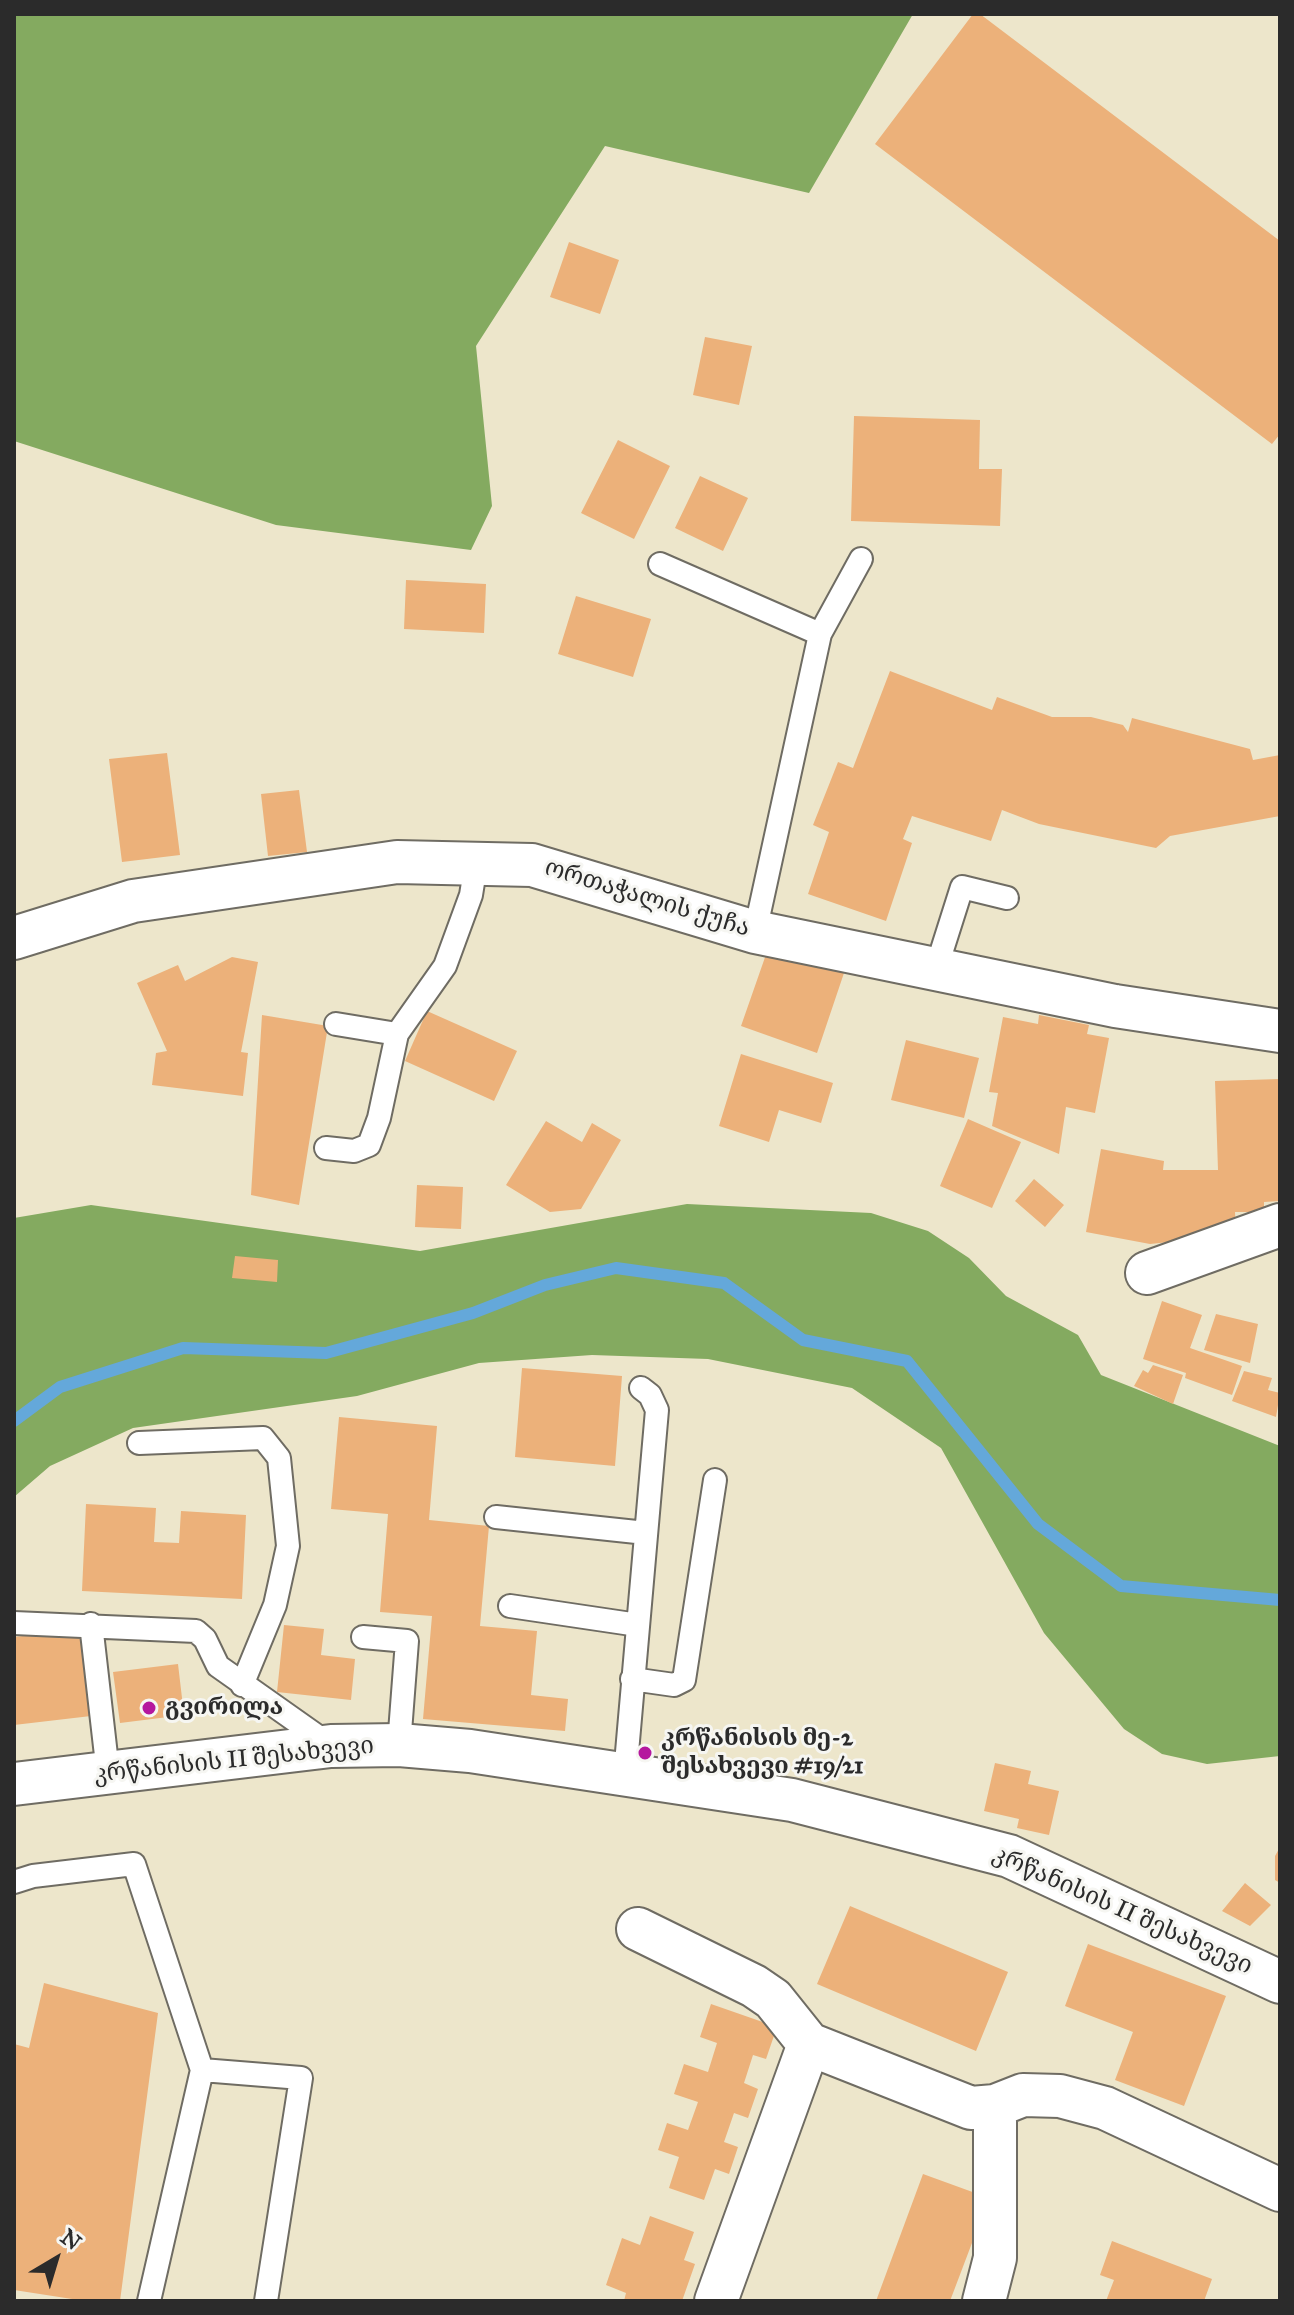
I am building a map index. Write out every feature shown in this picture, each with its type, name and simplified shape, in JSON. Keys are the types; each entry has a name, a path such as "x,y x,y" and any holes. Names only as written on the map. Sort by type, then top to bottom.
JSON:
{"street":[{"name":"ორთაჭალის ქუჩა","path":"14,938 133,901 397,862 532,865 755,932 1115,1006 1280,1031"},
{"path":"1147,1273 1280,1225"},
{"name":"კრწანისის II შესახვევი","path":"14,1784 331,1746 399,1745 470,1751 792,1800 1009,1856 1280,1982"},
{"path":"638,1929 754,1986 773,1999 809,2044 971,2108 995,2106 1023,2095 1060,2096 1105,2108 1280,2190"},
{"path":"716,2301 809,2044"},
{"path":"984,2301 995,2258 995,2106"}],"lane":[{"path":"755,932 820,634 861,559"},
{"path":"660,564 820,634"},
{"path":"326,1148 354,1151 369,1145 379,1118 397,1034 418,1000 445,966 471,895 476,864"},
{"path":"936,969 962,887 1007,898"},
{"path":"336,1024 397,1034"},
{"path":"625,1775 657,1410 650,1395 641,1388"},
{"path":"139,1443 263,1438 274,1447 279,1458 288,1546 275,1605 242,1685"},
{"path":"632,1679 674,1685 684,1680 715,1480"},
{"path":"496,1517 646,1533"},
{"path":"510,1606 638,1625"},
{"path":"14,1623 196,1631 205,1639 218,1666 331,1746"},
{"path":"91,1624 108,1773"},
{"path":"363,1637 407,1641 399,1745"},
{"path":"14,1882 33,1876 134,1864 202,2070 149,2301"},
{"path":"202,2070 301,2078 266,2301"}],"green space":[{"path":"14,14 913,14 809,193 605,146 476,346 492,506 471,550 276,525 14,441"},
{"path":"687,1204 871,1213 928,1231 969,1258 1006,1296 1078,1335 1101,1375 1280,1446 1280,1756 1207,1764 1162,1754 1124,1729 1044,1633 941,1448 852,1388 708,1359 592,1355 479,1363 357,1396 133,1428 50,1466 14,1497 14,1218 91,1205 420,1251"}],"building":[{"path":"973,14 980,14 1280,241 1280,434 1272,444 875,144"},
{"path":"569,242 619,260 600,314 550,297"},
{"path":"705,337 752,346 739,405 693,395"},
{"path":"854,416 980,420 979,469 1002,469 1000,526 851,521"},
{"path":"618,440 670,466 634,539 581,513"},
{"path":"700,476 748,498 723,551 675,528"},
{"path":"406,580 486,584 484,633 404,629"},
{"path":"576,596 651,619 633,677 558,654"},
{"path":"890,671 992,710 997,697 1052,717 1091,717 1123,725 1128,732 1132,718 1250,749 1253,760 1280,755 1280,816 1170,836 1156,848 1039,824 1002,810 991,841 912,816 903,839 912,843 886,921 808,894 829,832 813,825 838,762 853,768"},
{"path":"167,753 180,855 122,862 109,759"},
{"path":"299,790 307,852 268,856 261,794"},
{"path":"770,943 845,970 817,1053 741,1026"},
{"path":"232,957 258,962 241,1052 248,1053 243,1096 152,1085 156,1053 167,1051 137,983 178,965 185,981"},
{"path":"427,1011 517,1051 494,1101 405,1061"},
{"path":"262,1015 328,1026 299,1205 251,1195"},
{"path":"1039,1015 1089,1025 1087,1034 1109,1038 1095,1113 1066,1107 1059,1154 992,1126 998,1093 989,1092 1003,1017 1038,1024"},
{"path":"906,1040 979,1058 964,1118 891,1100"},
{"path":"741,1054 833,1083 821,1123 779,1110 769,1142 719,1126"},
{"path":"1280,1079 1280,1201 1264,1202 1264,1212 1235,1212 1236,1235 1150,1244 1086,1232 1101,1149 1164,1161 1163,1170 1218,1170 1215,1081"},
{"path":"968,1119 1021,1142 992,1208 940,1186"},
{"path":"546,1121 582,1142 592,1123 621,1140 581,1209 550,1212 506,1185"},
{"path":"1034,1179 1064,1205 1045,1227 1015,1201"},
{"path":"417,1185 463,1187 461,1229 415,1227"},
{"path":"235,1256 278,1260 277,1282 232,1278"},
{"path":"1162,1301 1202,1315 1190,1348 1242,1366 1232,1395 1185,1378 1186,1373 1143,1359"},
{"path":"1216,1314 1258,1324 1250,1363 1204,1350"},
{"path":"1153,1365 1183,1375 1173,1404 1134,1386 1143,1370 1148,1373"},
{"path":"522,1368 622,1376 615,1466 515,1457"},
{"path":"1244,1371 1272,1378 1268,1390 1280,1393 1276,1417 1232,1401"},
{"path":"339,1417 437,1426 429,1520 489,1526 480,1626 537,1631 531,1695 568,1699 565,1731 423,1719 432,1616 380,1612 388,1514 331,1509"},
{"path":"86,1504 156,1508 154,1542 179,1543 181,1511 246,1515 242,1599 82,1591"},
{"path":"284,1625 324,1629 321,1655 355,1659 351,1700 277,1692"},
{"path":"81,1629 91,1716 14,1725 14,1637"},
{"path":"178,1664 184,1715 120,1723 113,1672"},
{"path":"995,1763 1031,1771 1028,1784 1059,1791 1049,1835 1017,1828 1019,1819 984,1811"},
{"path":"1280,1847 1280,1883 1275,1880 1275,1856"},
{"path":"1245,1883 1271,1905 1250,1926 1222,1911"},
{"path":"850,1906 1008,1972 976,2051 817,1984"},
{"path":"1088,1944 1226,1996 1184,2106 1115,2080 1133,2032 1065,2006"},
{"path":"44,1983 158,2013 120,2301 85,2301 14,2290 14,2044 29,2048"},
{"path":"711,2004 777,2027 766,2059 753,2055 744,2083 758,2089 748,2118 734,2113 724,2142 738,2147 729,2174 715,2169 704,2200 669,2188 679,2157 658,2150 667,2123 688,2130 698,2102 674,2094 684,2064 708,2072 717,2043 700,2037"},
{"path":"923,2174 989,2198 950,2301 876,2301"},
{"path":"650,2216 694,2232 684,2260 695,2264 682,2301 624,2301 626,2293 606,2285 622,2238 640,2245"},
{"path":"1112,2241 1212,2279 1204,2301 1106,2301 1114,2280 1100,2275"}],"waterway":[{"path":"14,1421 60,1387 183,1348 326,1353 473,1313 545,1285 616,1268 724,1283 803,1340 907,1361 1038,1524 1121,1586 1280,1600"}],"place":[{"name":"გვირილა","path":"149,1708"},
{"name":"კრწანისის მე-2 შესახვევი #19/21","path":"645,1753"}]}
